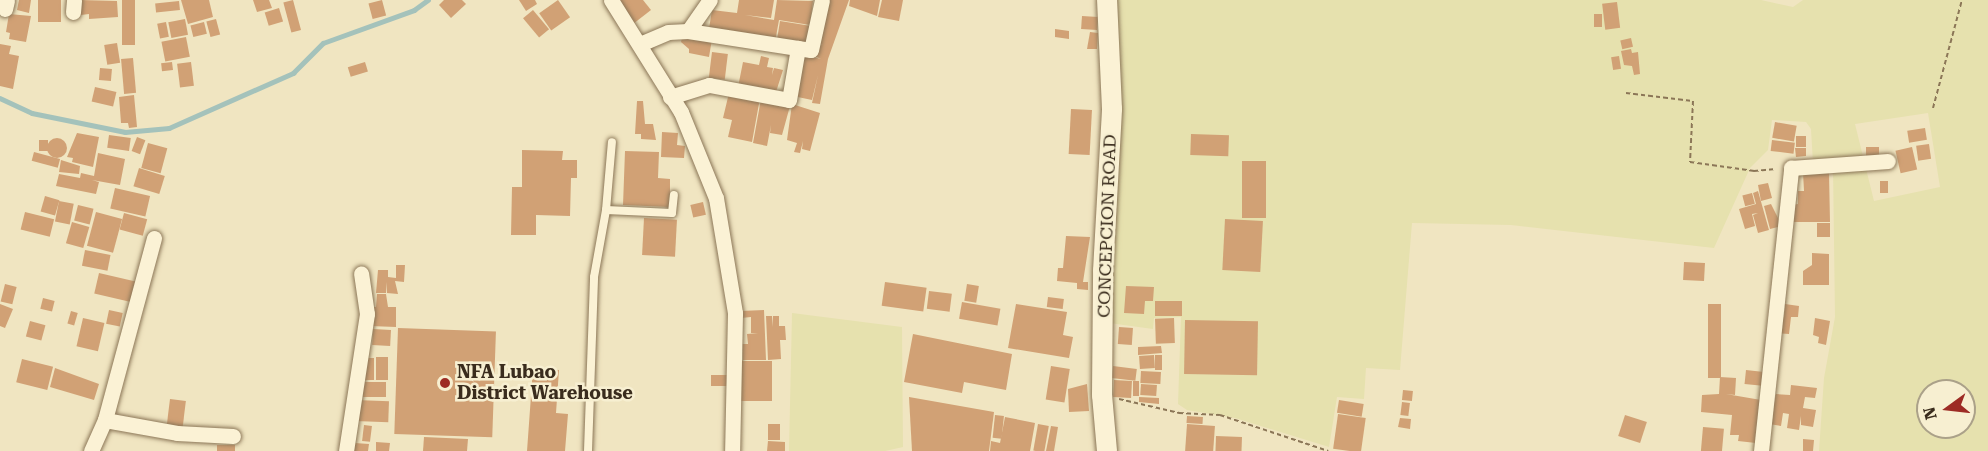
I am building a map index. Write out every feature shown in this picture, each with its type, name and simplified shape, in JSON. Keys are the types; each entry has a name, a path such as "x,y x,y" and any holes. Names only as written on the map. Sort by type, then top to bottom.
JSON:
{"street":[{"path":"610,0 681,112 716,198 724,238 736,335 732,451"},
{"path":"688,31 710,0"},
{"path":"640,44 668,32 688,31 811,51 822,0"},
{"name":"CONCEPCION ROAD","path":"1107,0 1112,109 1103,271 1102,395 1107,451"},
{"path":"670,97 709,85 789,100 798,48"},
{"path":"1761,451 1791,168 1888,161"},
{"path":"91,451 105,420 154,238"},
{"path":"346,451 367,314 361,273"},
{"path":"105,420 177,433 233,436"}],"lane":[{"path":"588,451 594,277 606,210 612,142"},
{"path":"606,210 672,213 674,195"}],"path":[{"path":"1933,108 1962,0"},
{"path":"1626,93 1693,101 1690,162 1754,171 1791,168"},
{"path":"1102,395 1179,413 1220,415 1328,451"}],"shaded area":[{"path":"1113,0 1761,0 1793,7 1803,0 1988,0 1988,451 1819,451 1824,378 1835,317 1833,166 1813,164 1811,129 1806,122 1772,120 1768,150 1750,168 1714,248 1511,225 1412,223 1400,370 1366,368 1364,399 1337,397 1329,447 1235,418 1187,410 1178,404 1181,317 1154,318 1153,329 1109,323","holes":["1928,113 1940,187 1874,201 1855,124"]},
{"path":"792,313 902,327 903,447 885,451 789,451"}],"building":[{"path":"19,0 31,0 29,13 17,10"},
{"path":"38,0 61,0 61,22 38,22"},
{"path":"80,0 117,1 118,17 89,19 89,14 81,15"},
{"path":"122,0 135,0 135,45 122,45"},
{"path":"181,0 209,0 213,17 188,24"},
{"path":"253,0 269,0 272,8 257,12"},
{"path":"293,0 301,30 291,33 283,3"},
{"path":"382,0 386,15 373,19 368,4"},
{"path":"444,0 462,0 466,4 451,18 439,5"},
{"path":"519,0 535,0 537,4 526,11"},
{"path":"558,0 570,17 551,30 539,13"},
{"path":"615,0 643,0 651,10 633,24"},
{"path":"739,0 774,0 771,18 745,15 774,20 777,0 813,1 810,25 779,20 775,42 709,29 712,10 737,13"},
{"path":"824,0 849,0 828,59 820,104 812,103 818,75 812,100 793,96 802,54 821,59 814,56 816,45 823,45 816,44"},
{"path":"850,0 880,0 877,16 849,6"},
{"path":"882,0 903,0 899,21 878,17"},
{"path":"179,1 180,10 156,12 155,4"},
{"path":"1617,2 1620,28 1605,30 1602,4"},
{"path":"279,8 283,21 269,26 265,12"},
{"path":"533,10 549,29 539,38 523,18"},
{"path":"9,14 31,16 26,42 9,39 10,33 6,32"},
{"path":"1594,14 1602,14 1602,27 1594,27"},
{"path":"1082,16 1098,17 1097,30 1081,29"},
{"path":"185,19 188,35 171,38 168,22"},
{"path":"216,19 220,34 210,37 206,22"},
{"path":"780,21 810,26 806,46 777,42"},
{"path":"166,22 169,37 160,38 157,24"},
{"path":"204,22 207,34 193,37 190,25"},
{"path":"1055,29 1069,31 1069,39 1055,37"},
{"path":"1090,32 1098,33 1097,49 1087,49"},
{"path":"683,34 712,39 709,57 689,53 689,49 681,42"},
{"path":"186,37 190,57 165,61 161,42"},
{"path":"1631,38 1633,47 1622,49 1620,40"},
{"path":"117,43 120,63 107,65 104,45"},
{"path":"0,44 11,46 9,54 19,56 13,89 0,86"},
{"path":"1631,49 1632,53 1638,52 1640,74 1634,75 1632,66 1624,65 1621,51"},
{"path":"712,52 728,54 725,80 709,78"},
{"path":"761,56 769,58 767,67 773,68 772,75 774,68 783,70 776,92 738,87 743,62 759,65"},
{"path":"1619,56 1621,69 1613,70 1611,57"},
{"path":"133,58 136,93 124,94 121,59"},
{"path":"172,62 173,70 162,71 161,63"},
{"path":"191,62 194,86 180,88 177,64"},
{"path":"365,62 368,72 351,77 348,67"},
{"path":"100,68 112,69 111,81 99,80"},
{"path":"95,87 116,92 113,107 92,102"},
{"path":"729,93 760,98 752,142 728,137 732,120 723,118"},
{"path":"134,95 137,127 129,128 128,123 121,123 119,97"},
{"path":"761,99 790,106 782,135 770,133 771,125 767,146 753,143"},
{"path":"637,101 643,101 645,124 653,124 656,140 641,139 641,134 635,134"},
{"path":"792,104 820,113 810,151 802,149 803,141 800,153 794,152 797,143 787,140"},
{"path":"1071,109 1092,110 1090,155 1069,154"},
{"path":"1775,122 1797,126 1794,142 1772,138"},
{"path":"1925,128 1927,140 1909,143 1907,131"},
{"path":"662,132 678,133 677,145 685,146 684,158 661,157"},
{"path":"77,133 99,137 93,167 72,162 73,158 67,157"},
{"path":"1191,134 1229,135 1228,156 1190,155"},
{"path":"109,135 131,138 129,151 107,148"},
{"path":"1796,136 1806,136 1806,147 1796,147"},
{"path":"137,137 145,140 140,154 132,151"},
{"path":"53,138 61,138 67,144 67,152 61,158 53,158 47,152 47,144"},
{"path":"39,140 48,140 48,151 39,151"},
{"path":"1772,140 1795,143 1793,154 1771,151"},
{"path":"148,143 167,148 161,173 141,168"},
{"path":"1929,144 1931,159 1918,161 1916,146"},
{"path":"1866,147 1879,147 1879,157 1866,157"},
{"path":"1912,147 1917,169 1901,173 1895,151"},
{"path":"1795,148 1806,148 1806,156 1796,157"},
{"path":"522,150 563,151 562,160 577,160 577,178 571,178 570,216 536,215 536,235 511,235 512,187 522,187"},
{"path":"625,151 659,152 658,178 670,179 670,207 623,205"},
{"path":"34,152 60,159 58,168 32,161"},
{"path":"98,153 125,159 120,185 92,180 99,182 96,194 56,186 59,174 80,178 81,173 94,176"},
{"path":"61,160 80,166 79,174 59,172"},
{"path":"1242,161 1266,161 1266,218 1242,218"},
{"path":"139,168 165,176 159,194 133,186"},
{"path":"1829,172 1830,222 1792,222 1792,205 1798,204 1798,191 1804,191 1803,173"},
{"path":"1880,181 1888,181 1888,193 1880,193"},
{"path":"1768,183 1772,198 1761,201 1758,185"},
{"path":"115,188 150,196 145,217 110,208"},
{"path":"1758,191 1769,230 1758,233 1753,215 1758,213 1752,214 1755,226 1745,229 1739,209 1756,204 1753,193"},
{"path":"1752,193 1755,204 1745,206 1742,196"},
{"path":"45,196 59,200 55,216 41,211"},
{"path":"59,201 74,204 70,224 55,222"},
{"path":"703,202 706,215 693,218 690,205"},
{"path":"1771,204 1782,226 1770,229 1764,206"},
{"path":"78,205 94,209 90,224 74,221"},
{"path":"25,212 54,219 50,237 21,229"},
{"path":"96,212 122,219 113,253 87,246"},
{"path":"124,213 147,219 143,236 120,229"},
{"path":"644,218 677,220 675,257 642,255"},
{"path":"1225,219 1263,221 1260,272 1222,270"},
{"path":"72,222 89,227 83,248 66,243"},
{"path":"1817,223 1830,223 1830,237 1817,237"},
{"path":"1066,236 1090,237 1083,282 1088,282 1088,290 1077,289 1077,283 1057,281 1058,268 1063,268"},
{"path":"85,250 111,255 107,271 82,266"},
{"path":"1812,253 1829,254 1829,285 1803,285 1803,271 1812,265"},
{"path":"1684,262 1705,263 1704,281 1683,280"},
{"path":"396,265 405,265 404,282 395,281 398,294 387,293 387,282 386,293 376,293 378,270 388,270 388,277 396,278"},
{"path":"99,273 141,283 136,303 94,293"},
{"path":"885,282 927,288 923,312 882,306"},
{"path":"5,284 17,287 12,304 1,301"},
{"path":"967,284 979,286 976,303 964,301"},
{"path":"1126,286 1154,287 1153,301 1145,301 1144,314 1124,313"},
{"path":"929,291 952,294 950,312 927,309"},
{"path":"377,294 386,294 388,307 396,307 396,327 370,326 370,307 376,307"},
{"path":"1048,297 1064,299 1063,309 1047,307"},
{"path":"43,298 55,301 52,312 40,309"},
{"path":"1155,301 1182,301 1182,316 1155,316"},
{"path":"962,302 1000,309 997,326 959,319"},
{"path":"0,304 13,309 5,328 0,326"},
{"path":"1016,304 1067,312 1063,335 1073,337 1069,358 1008,348"},
{"path":"1708,304 1721,304 1721,378 1708,378"},
{"path":"1785,304 1799,306 1798,317 1791,317 1789,334 1773,333 1775,316 1784,317"},
{"path":"109,310 123,313 120,327 106,324"},
{"path":"764,310 766,360 743,360 742,344 748,344 747,334 758,333 751,333 751,317 741,318 741,311"},
{"path":"71,311 78,313 74,325 67,323"},
{"path":"766,316 772,316 772,327 773,316 779,316 779,326 785,326 786,340 780,340 781,359 768,360"},
{"path":"83,318 104,323 98,351 76,346"},
{"path":"1174,318 1175,343 1156,344 1155,319"},
{"path":"1815,318 1830,321 1826,345 1818,343 1819,337 1813,335"},
{"path":"1185,320 1258,321 1257,375 1184,374"},
{"path":"30,321 45,325 41,341 26,336"},
{"path":"1119,327 1133,328 1132,345 1118,344"},
{"name":"NFA Lubao District Warehouse","path":"398,328 496,331 492,437 394,434"},
{"path":"373,329 391,330 390,346 372,345"},
{"path":"913,334 1012,354 1006,390 964,382 962,393 904,382"},
{"path":"1161,346 1162,353 1138,355 1138,347"},
{"path":"1154,355 1155,368 1140,369 1139,356"},
{"path":"1155,355 1162,355 1162,370 1155,370"},
{"path":"376,357 388,357 388,380 376,380"},
{"path":"358,358 374,358 374,380 358,380"},
{"path":"22,359 53,367 47,390 16,382"},
{"path":"741,361 772,361 772,401 741,401"},
{"path":"1051,366 1070,369 1064,403 1046,400"},
{"path":"1113,366 1137,369 1135,381 1112,378"},
{"path":"55,368 99,384 94,400 50,387"},
{"path":"533,368 559,370 556,413 568,414 565,451 527,451"},
{"path":"1746,370 1764,372 1762,386 1745,384"},
{"path":"1141,371 1161,372 1160,384 1140,383"},
{"path":"711,375 727,375 727,386 711,386"},
{"path":"1720,377 1736,378 1735,395 1726,394 1761,400 1756,443 1738,441 1739,435 1730,435 1732,415 1701,412 1702,395 1719,394"},
{"path":"1114,380 1132,381 1131,398 1113,397"},
{"path":"1133,381 1139,381 1139,396 1133,396"},
{"path":"363,382 386,382 386,397 363,397"},
{"path":"1087,384 1089,411 1069,412 1068,389"},
{"path":"1141,384 1157,385 1156,396 1140,395"},
{"path":"1791,385 1817,388 1815,398 1805,397 1803,408 1816,410 1813,427 1801,425 1801,416 1799,430 1787,428 1789,414 1783,413 1781,426 1769,424 1776,394 1790,395"},
{"path":"1403,390 1413,391 1412,401 1402,400"},
{"path":"909,397 994,412 989,451 912,451"},
{"path":"1139,397 1159,398 1159,404 1139,402"},
{"path":"170,399 186,401 182,429 167,427"},
{"path":"356,400 389,401 388,422 355,421"},
{"path":"1339,400 1364,404 1362,417 1337,413"},
{"path":"1402,402 1410,403 1408,416 1400,415"},
{"path":"1338,414 1366,418 1361,451 1333,449"},
{"path":"995,415 1004,416 1002,439 993,438"},
{"path":"1625,415 1647,422 1640,443 1618,436"},
{"path":"1187,416 1203,417 1202,424 1187,423"},
{"path":"1005,417 1035,423 1030,451 990,451 991,441 1000,443"},
{"path":"1400,418 1411,419 1410,429 1398,427"},
{"path":"768,424 780,424 780,440 768,440"},
{"path":"1038,424 1049,426 1044,451 1033,451"},
{"path":"1187,424 1215,426 1213,451 1185,451"},
{"path":"364,425 372,426 370,442 362,441"},
{"path":"1051,426 1058,427 1054,451 1046,451"},
{"path":"1703,427 1724,429 1722,451 1701,451"},
{"path":"1216,436 1242,437 1241,451 1215,451"},
{"path":"424,437 468,439 467,451 423,451"},
{"path":"1803,439 1814,440 1813,451 1803,451"},
{"path":"768,441 785,442 785,451 767,451"},
{"path":"376,442 390,443 389,451 376,451"},
{"path":"355,443 369,444 368,451 354,451"},
{"path":"217,445 235,445 235,451 217,451"}],"waterway":[{"path":"0,98 32,113 125,132 169,128 293,73 323,43 414,10 428,0"}],"place":[{"name":"NFA Lubao District Warehouse","path":"445,383"}]}
